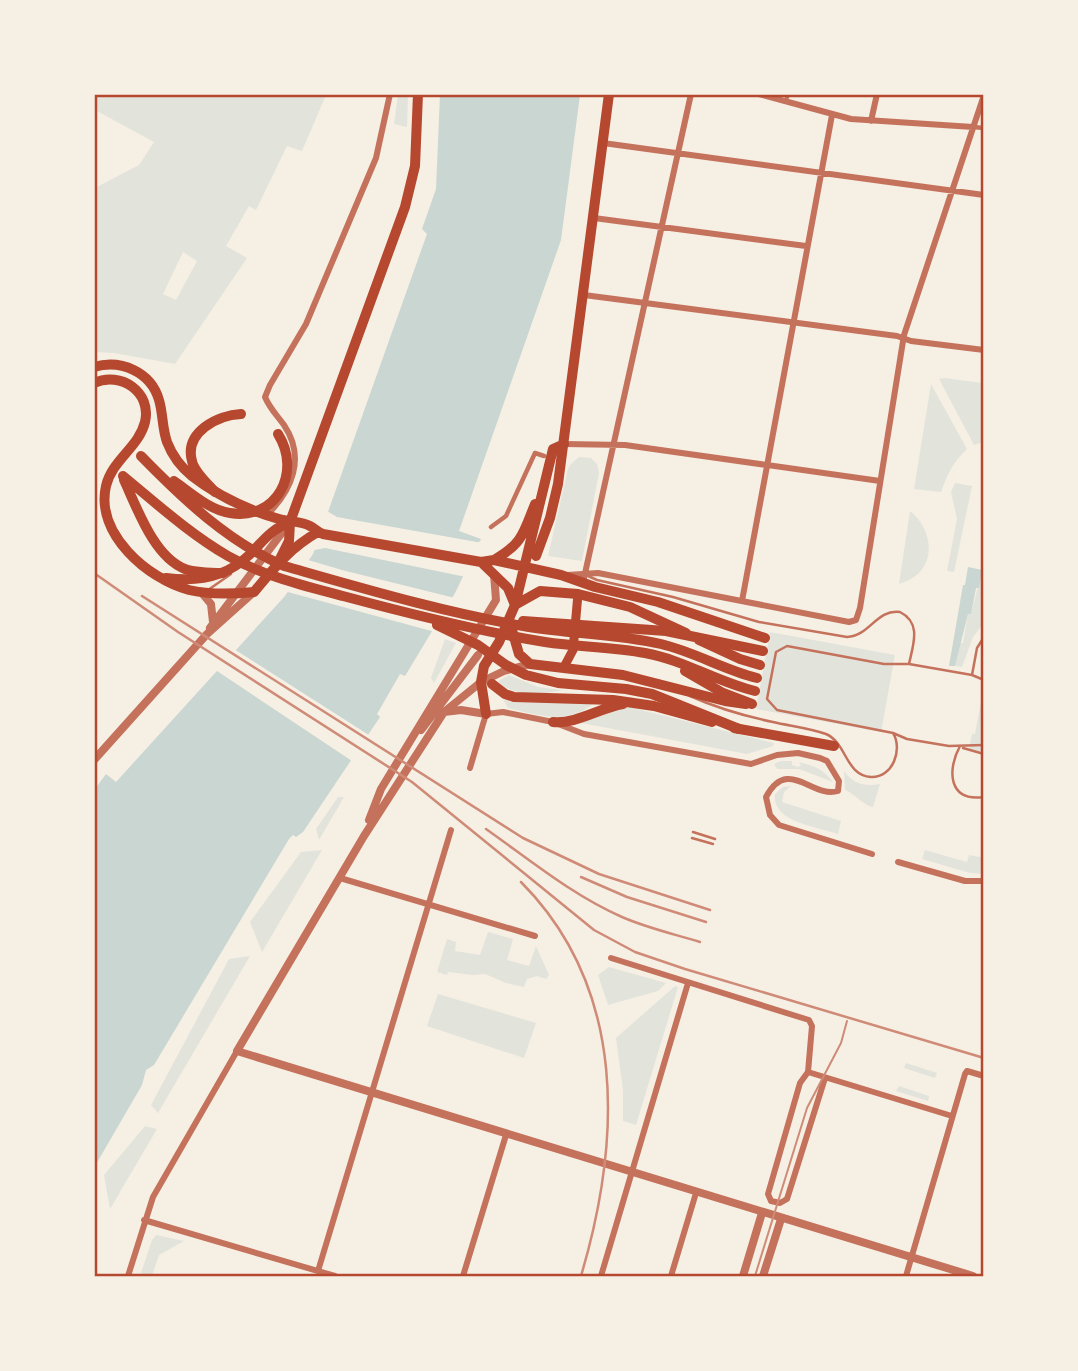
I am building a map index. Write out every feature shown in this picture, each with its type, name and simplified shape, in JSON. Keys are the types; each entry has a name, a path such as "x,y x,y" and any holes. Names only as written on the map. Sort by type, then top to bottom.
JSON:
{"main road":[{"path":"279,561 289,541 290,522 405,207 415,166 418,94"},
{"path":"536,556 550,518 558,484 609,94"},
{"path":"94,367 122,365 148,380 158,398 165,433 172,451 185,469 215,492 239,505 290,522 309,525 318,533 481,562 494,560 584,579 765,638"},
{"path":"94,383 111,379 125,382 137,390 144,404 144,425 111,472 105,489 105,506 121,543 137,561 158,577 180,587 201,592 254,592 279,561 304,540 318,533"},
{"path":"215,492 193,465 191,448 199,433 210,423 226,415 242,414"},
{"path":"150,465 215,508 229,513 251,512 264,507 279,493 287,475 288,459 278,434"},
{"path":"494,560 513,549 522,538 553,449 564,444"},
{"path":"141,456 217,526 242,545 284,566 487,619 566,632 634,639 672,647 757,678"},
{"path":"223,573 192,570 168,559 156,543 123,476 191,531 228,556 289,582 410,614 516,637 660,656 724,682 755,691"},
{"path":"486,714 481,682 484,666 515,605 538,514 541,489"},
{"path":"158,577 194,580 223,573 239,564 265,536 290,522"},
{"path":"481,562 508,588 515,605"},
{"path":"561,575 578,594 573,650 564,667"},
{"path":"515,605 540,591 578,594 630,607 729,654 760,665"},
{"path":"410,614 465,638 526,676 558,683 602,686 652,694 738,729"},
{"path":"487,619 659,630 763,651"},
{"path":"510,619 516,650 522,659 530,664 622,675 725,701 752,704 723,693 660,656"},
{"path":"492,684 514,697 575,697 635,703 738,729 834,746"},
{"path":"553,722 572,720 607,707 635,703"}],"street":[{"path":"267,515 281,501 291,484 296,465 295,453 285,427 269,407 265,397 306,324 362,194 376,158 390,94"},
{"path":"578,594 584,579 691,94"},
{"path":"759,94 832,115 871,121 984,128"},
{"path":"871,121 877,94"},
{"path":"584,579 598,573 849,622 856,620 903,339 984,95"},
{"path":"742,601 832,115"},
{"path":"603,143 984,195"},
{"path":"594,218 806,246"},
{"path":"584,295 793,321 984,350"},
{"path":"564,444 614,445 880,481"},
{"path":"295,453 314,458"},
{"path":"491,527 506,516 535,453 544,456"},
{"path":"207,634 213,622 238,593 290,522"},
{"path":"363,836 381,789 496,600 494,574"},
{"path":"201,592 211,604 213,622"},
{"path":"94,760 207,634 254,592"},
{"path":"401,754 478,655"},
{"path":"128,1276 153,1197 341,878 363,836 444,712 481,682 530,664"},
{"path":"444,712 503,712 553,722 584,734 751,764 778,755 797,753 827,761 839,780 838,791 829,793 797,780 782,780 766,797 770,815 779,824 872,854"},
{"path":"470,768 486,714"},
{"path":"318,1271 451,830"},
{"path":"898,862 965,881 984,881"},
{"path":"341,878 536,936"},
{"path":"611,958 809,1020 812,1026 808,1072 800,1083 768,1194 771,1201 780,1203 787,1199 825,1078"},
{"path":"601,1276 688,983"},
{"path":"237,1051 973,1276"},
{"path":"906,1276 967,1071 984,1076"},
{"path":"808,1072 952,1116"},
{"path":"463,1276 506,1135"},
{"path":"670,1276 696,1193"},
{"path":"743,1276 762,1213"},
{"path":"763,1276 781,1219"},
{"path":"144,1220 335,1276"}],"lane":[{"path":"201,592 222,580 239,564"},
{"path":"584,579 673,597 734,616 847,637 861,633 882,614 900,612 909,618 915,631 909,664"},
{"path":"972,675 977,648 984,637"},
{"path":"984,680 972,675 909,664 884,664 786,646 776,652 766,699 777,710 907,738 960,746 984,754"},
{"path":"661,684 738,715 823,733 839,743 855,771 873,777 885,772 895,758 898,747 893,733"},
{"path":"960,746 984,745"},
{"path":"960,746 953,766 954,784 963,794 984,797"},
{"path":"693,832 715,839"},
{"path":"692,838 713,844"}],"shaded area":[{"path":"95,95 326,95 302,151 287,146 256,210 249,206 226,246 247,258 175,364 94,352 95,188 139,165 154,142 95,110","holes":["183,252 197,261 176,300 163,294"]},
{"path":"398,95 408,95 407,127 394,124"},
{"path":"440,95 580,95 561,240 459,531 481,539 455,593 405,676 400,674 377,714 380,717 303,832 289,839 154,1065 146,1070 142,1085 95,1166 95,789 106,774 116,782 285,596 313,554 427,234 422,229 436,189"},
{"path":"939,379 983,383 983,442 974,445"},
{"path":"931,384 967,449 951,469 941,492 914,489"},
{"path":"579,457 591,458 597,464 599,473 582,561 548,556 568,469"},
{"path":"955,483 972,486 954,572 947,571 957,519 951,492"},
{"path":"910,511 922,525 929,553 922,570 899,584"},
{"path":"968,567 982,570 979,588 976,588 971,614 968,614 955,666 949,666 963,585"},
{"path":"982,570 983,624 973,637 962,667 955,666 960,643 963,643 968,613 971,614"},
{"path":"770,632 895,655 881,732 756,709"},
{"path":"445,639 456,643 434,683 431,678"},
{"path":"509,675 538,687 562,690 537,694 511,690 498,681"},
{"path":"983,690 983,752 969,749 972,734 975,734"},
{"path":"503,699 510,702 594,703 574,714 552,717 508,708"},
{"path":"629,707 774,743 773,746 747,754 581,723 618,708"},
{"path":"792,761 792,765 798,767 801,765 799,762 814,767 833,782 799,769 777,769 774,764"},
{"path":"844,771 851,779 860,783 880,784 873,807 845,790"},
{"path":"791,786 784,792 782,802 841,821 838,834 808,826 780,811 775,794 783,787"},
{"path":"338,797 344,797 319,840 316,829"},
{"path":"322,850 262,952 250,922 301,852"},
{"path":"925,850 967,862 969,855 983,855 983,874 970,873 922,859"},
{"path":"488,932 513,939 507,960 529,966 536,946 549,975 546,979 537,976 527,979 524,987 485,974 448,972 447,975 437,972 447,939 456,942 455,951 480,955"},
{"path":"250,956 158,1113 151,1105 229,959"},
{"path":"609,967 666,983 658,991 608,1005 598,975"},
{"path":"675,986 678,987 636,1125 623,1121 623,1090 616,1038"},
{"path":"438,994 536,1023 524,1058 427,1026"},
{"path":"906,1063 937,1073 935,1078 904,1068"},
{"path":"899,1086 929,1096 928,1101 896,1091"},
{"path":"145,1126 157,1129 110,1209 104,1175"},
{"path":"156,1235 184,1241 159,1255 152,1276 140,1276 152,1240"}],"pier":[{"path":"327,511 337,517 477,542 484,541 466,577 325,548 310,551"},
{"path":"305,559 455,598 435,632 284,591"},
{"path":"234,649 372,737 355,763 214,669"}],"tram line":[{"path":"755,1276 807,1108 841,1043 847,1021"}],"railway":[{"path":"94,573 178,632 412,782 594,930 635,952 685,969 984,1058"},
{"path":"142,596 523,838 599,874 710,910"},
{"path":"486,829 552,876 604,908 641,924 700,942"},
{"path":"581,877 627,897 706,922"},
{"path":"521,882 556,924 581,970 598,1019 606,1069 608,1120 604,1173 581,1276"}]}
